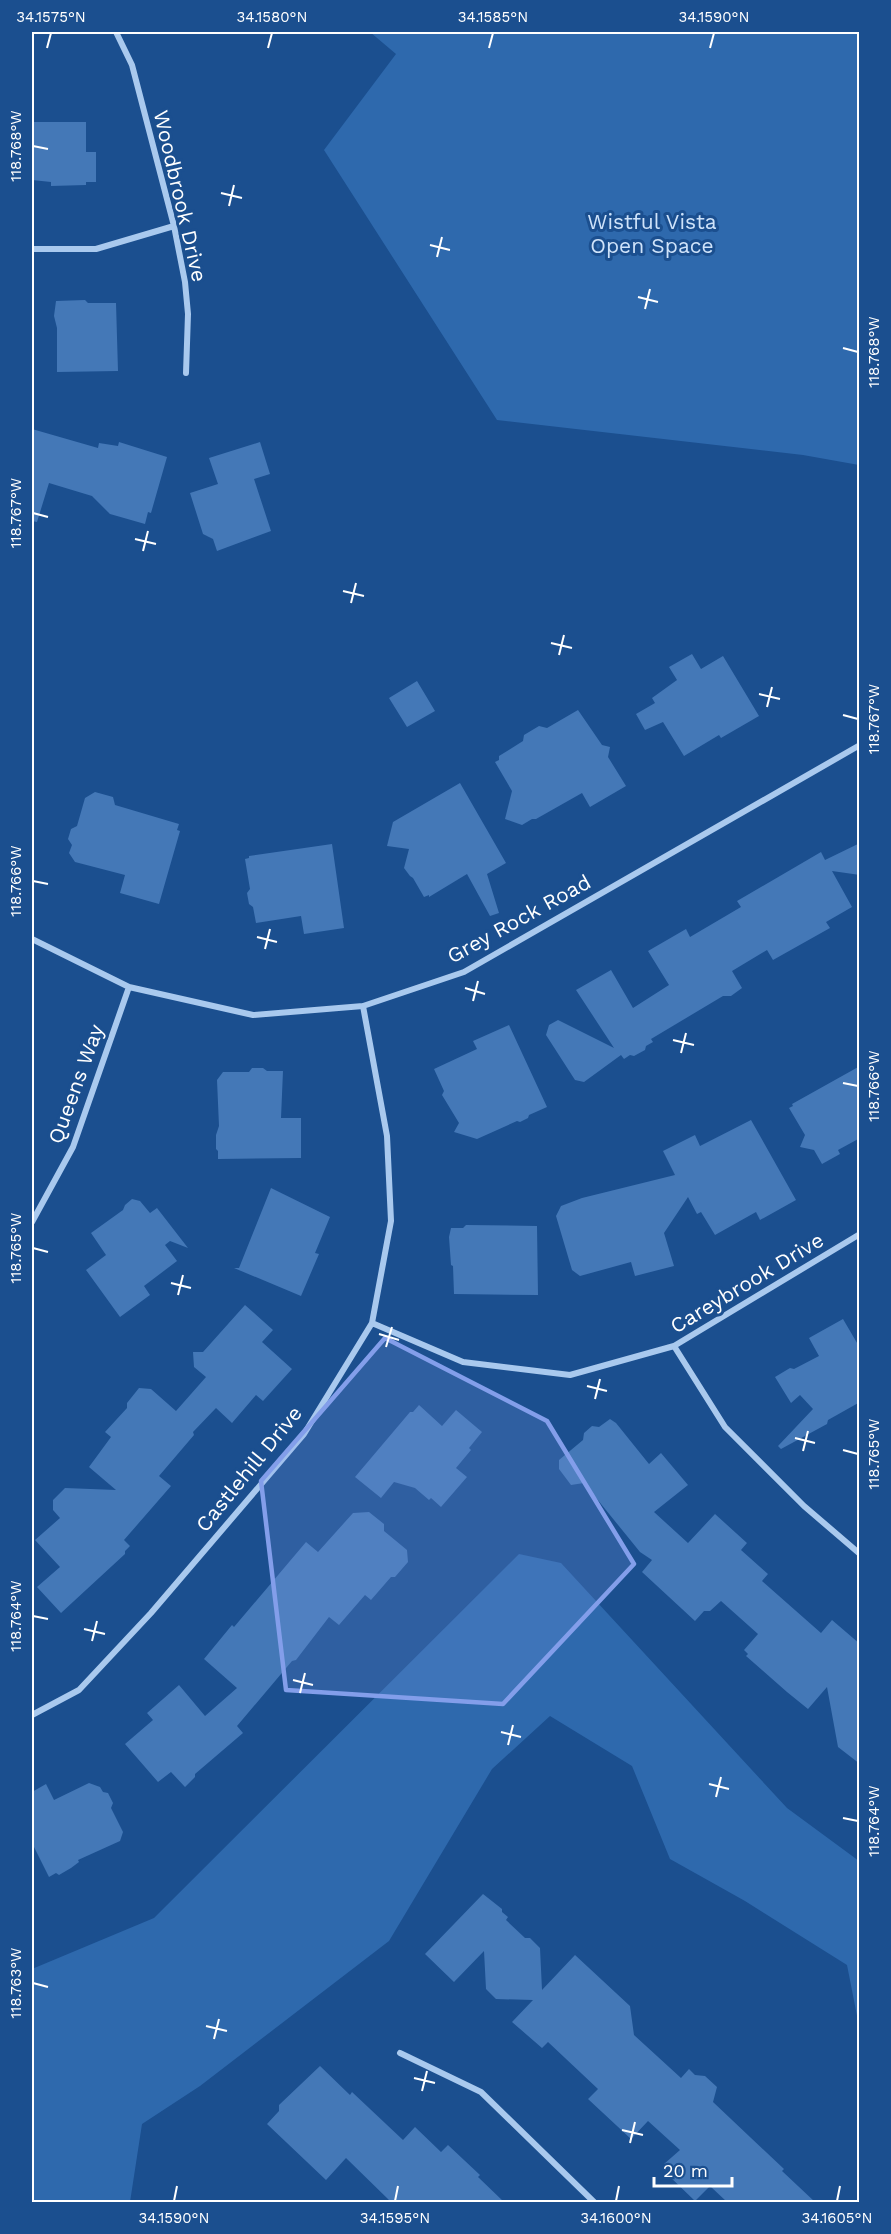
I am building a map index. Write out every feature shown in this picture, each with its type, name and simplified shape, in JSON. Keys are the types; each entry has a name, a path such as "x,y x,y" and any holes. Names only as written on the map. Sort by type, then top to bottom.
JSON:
{"street":[{"name":"Woodbrook Drive","path":"116,32 132,65 174,226 185,282 188,314 186,373"},
{"path":"32,249 96,249 174,226"},
{"name":"Grey Rock Road","path":"32,939 129,987 253,1015 363,1006 464,972 860,745"},
{"name":"Queens Way","path":"32,1222 73,1147 129,987"},
{"name":"Castlehill Drive","path":"32,1715 79,1690 151,1613 304,1434 372,1323 392,1221 387,1136 363,1006"},
{"name":"Careybrook Drive","path":"372,1323 463,1362 570,1375 674,1346 860,1234"},
{"path":"674,1346 724,1427 804,1506 860,1554"},
{"path":"400,2053 481,2092 594,2202"}],"highlighted area":[{"path":"385,1338 547,1421 634,1564 503,1704 286,1690 261,1481"}],"green space":[{"name":"Wistful Vista Open Space","path":"370,32 859,32 859,465 803,455 497,420 324,150 396,54"},
{"path":"519,1554 561,1563 787,1808 859,1861 859,2026 847,1965 745,1901 670,1859 632,1766 550,1716 492,1769 389,1941 200,2086 142,2124 130,2202 32,2202 32,1969 154,1918"}],"building":[{"path":"32,122 86,122 86,152 96,152 96,182 86,182 86,185 51,186 51,182 32,180"},
{"path":"85,300 88,303 116,303 118,371 57,372 57,328 54,316 56,301"},
{"path":"32,429 98,448 99,443 118,446 119,442 167,457 151,513 148,512 145,524 110,514 92,496 49,483 37,522 32,521"},
{"path":"260,442 270,474 254,479 271,531 217,551 213,539 203,534 190,493 218,484 209,458"},
{"path":"692,654 701,669 723,656 759,716 721,738 719,735 684,756 663,722 645,730 636,714 655,703 652,698 677,680 669,667"},
{"path":"417,681 435,711 407,727 389,698"},
{"path":"578,710 602,745 610,747 608,757 626,786 590,807 582,793 522,825 505,819 512,791 495,762 499,760 499,756 523,741 524,735 539,726 547,728"},
{"path":"460,783 506,863 487,874 499,913 490,916 467,874 429,897 429,895 424,897 404,868 409,849 387,846 393,822"},
{"path":"95,792 113,797 115,805 179,824 177,830 180,831 159,904 120,893 125,875 75,862 69,853 72,845 68,839 71,829 77,826 85,798"},
{"path":"860,843 860,875 832,871 852,907 826,922 830,928 773,960 767,950 732,971 742,988 731,996 723,996 651,1039 653,1042 646,1046 645,1050 634,1056 630,1055 624,1059 621,1055 584,1082 575,1080 546,1035 549,1025 558,1020 614,1048 576,990 611,970 633,1008 669,985 648,951 686,929 690,937 741,907 737,901 821,852 825,860"},
{"path":"332,844 344,928 304,934 301,916 256,923 247,893 250,889 245,859 249,856"},
{"path":"509,1025 547,1107 520,1122 517,1121 477,1139 454,1132 459,1123 442,1095 444,1091 434,1069 477,1049 473,1041"},
{"path":"860,1066 860,1138 838,1150 840,1154 822,1164 814,1150 800,1147 805,1135 789,1108 793,1106 792,1104"},
{"path":"252,1068 283,1071 281,1118 301,1118 301,1158 218,1159 216,1149 216,1135 219,1126 217,1080 223,1072 249,1072"},
{"path":"751,1120 796,1200 760,1220 756,1212 715,1235 701,1212 697,1214 688,1197 664,1233 674,1266 635,1276 631,1262 580,1276 572,1270 556,1216 561,1206 582,1198 675,1175 663,1151 695,1135 700,1146"},
{"path":"271,1188 330,1217 315,1253 319,1254 301,1296 234,1268 239,1268"},
{"path":"132,1199 140,1201 150,1213 157,1208 188,1248 170,1241 165,1245 177,1261 144,1286 150,1295 120,1317 86,1270 106,1255 91,1233 123,1210"},
{"path":"466,1225 537,1226 538,1295 454,1294 449,1237 451,1228 463,1228"},
{"path":"245,1305 273,1330 262,1342 292,1369 263,1401 256,1395 232,1423 216,1408 193,1432 194,1435 159,1476 171,1486 124,1540 130,1546 125,1554 61,1613 37,1587 60,1567 35,1540 60,1518 53,1510 53,1500 65,1488 116,1490 89,1467 111,1437 105,1432 127,1408 127,1403 139,1388 151,1389 176,1411 206,1377 194,1367 193,1352 203,1352"},
{"path":"843,1319 860,1348 860,1402 828,1420 827,1424 781,1449 778,1446 813,1409 800,1395 791,1403 775,1377 819,1356 809,1338"},
{"path":"419,1405 442,1426 456,1410 482,1432 456,1468 467,1477 441,1507 415,1488 394,1482 381,1498 355,1477 410,1412 413,1412"},
{"path":"610,1419 616,1423 649,1464 661,1453 688,1485 654,1512 688,1543 715,1514 747,1543 741,1550 768,1574 762,1581 821,1633 832,1620 860,1644 860,1764 838,1747 827,1687 808,1709 787,1692 746,1656 748,1654 744,1650 758,1634 721,1601 710,1611 704,1611 695,1621 642,1572 652,1560 640,1552 584,1483 571,1485 559,1469 559,1460 583,1440 584,1433 592,1426 599,1427"},
{"path":"369,1512 384,1524 384,1531 407,1550 408,1562 371,1600 365,1595 339,1625 329,1617 296,1660 292,1661 237,1726 243,1733 195,1774 195,1777 185,1787 171,1772 158,1782 125,1744 153,1720 147,1713 179,1685 205,1716 237,1688 204,1659 306,1542 318,1552 353,1513"},
{"path":"89,1783 108,1793 113,1803 111,1808 123,1832 120,1841 78,1860 79,1862 59,1875 56,1873 49,1877 32,1843 32,1792 46,1784 54,1800"},
{"path":"483,1894 502,1909 508,1917 506,1920 525,1938 530,1938 540,1948 542,1990 575,1955 630,2006 634,2035 681,2078 689,2069 695,2075 705,2076 717,2087 713,2102 784,2169 782,2171 815,2202 727,2202 710,2186 695,2201 666,2173 669,2169 664,2164 680,2150 648,2121 631,2139 588,2099 598,2089 548,2042 542,2048 512,2022 533,2000 496,1999 486,1989 484,1951 454,1982 425,1954"},
{"path":"320,2066 350,2095 352,2092 403,2140 415,2127 441,2152 448,2145 480,2175 478,2177 504,2202 397,2202 389,2200 346,2158 326,2180 267,2124 279,2111 279,2105"}]}
